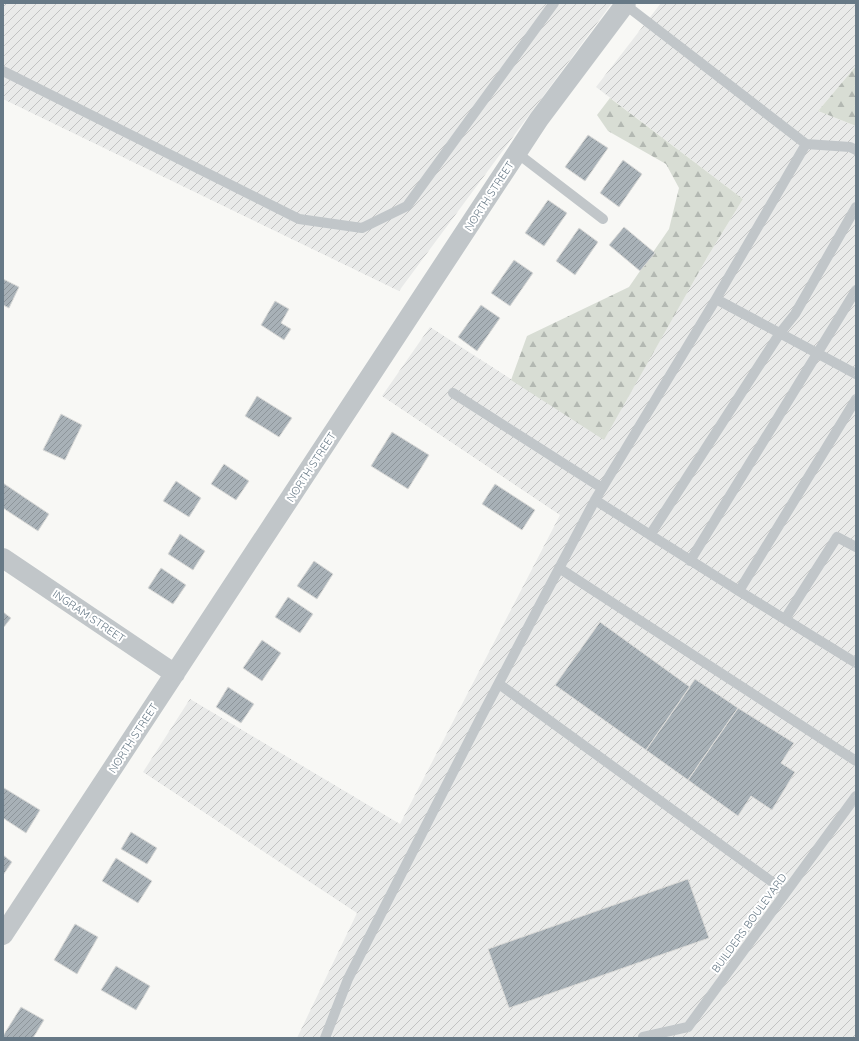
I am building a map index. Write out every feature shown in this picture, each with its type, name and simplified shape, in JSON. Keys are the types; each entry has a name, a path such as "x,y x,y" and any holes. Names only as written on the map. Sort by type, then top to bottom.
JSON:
{"street":[{"name":"NORTH STREET","path":"3,935 539,119 625,3"},
{"name":"INGRAM STREET","path":"3,558 175,674"}],"lane":[{"path":"3,71 299,219 362,228 407,206 554,3"},
{"path":"625,3 806,144 850,147 856,150"},
{"path":"324,1038 348,979 498,684 595,500 716,299 806,144"},
{"path":"517,153 603,219"},
{"path":"650,535 780,333 795,314 856,207"},
{"path":"690,561 856,290"},
{"path":"716,299 856,374"},
{"path":"453,393 602,488"},
{"path":"739,591 856,398"},
{"path":"595,500 690,561 856,663"},
{"path":"785,619 837,537 856,547"},
{"path":"559,568 856,761"},
{"path":"498,684 786,892"},
{"name":"BUILDERS BOULEVARD","path":"643,1037 688,1027 856,796"}],"shaded area":[{"path":"3,3 612,3 399,291 3,99"},
{"path":"661,3 856,3 856,66 818,111 856,126 856,1038 297,1038 357,913 143,772 190,699 400,824 560,515 382,396 430,327 604,439 708,256 743,199 596,87"}],"green space":[{"path":"856,66 856,126 818,111"},
{"path":"610,98 743,199 708,256 604,440 511,380 527,336 629,287 669,229 679,188 666,164 608,131 597,115"}],"building":[{"path":"588,135 608,148 585,181 565,167"},
{"path":"623,160 642,174 619,207 600,193"},
{"path":"548,200 567,213 544,246 525,233"},
{"path":"624,227 655,253 640,271 609,245"},
{"path":"579,228 598,242 575,275 556,261"},
{"path":"514,260 533,273 510,306 491,293"},
{"path":"3,279 19,287 9,308 3,305"},
{"path":"275,301 289,309 281,323 291,329 284,340 261,325"},
{"path":"481,305 500,318 477,351 458,337"},
{"path":"257,396 292,418 279,437 245,416"},
{"path":"61,414 82,425 65,460 43,450"},
{"path":"392,432 429,455 408,489 371,466"},
{"path":"224,464 249,481 236,500 211,484"},
{"path":"176,481 201,498 189,517 163,501"},
{"path":"3,483 49,514 38,531 3,508"},
{"path":"495,484 535,510 522,530 482,504"},
{"path":"180,534 205,551 193,570 168,554"},
{"path":"314,561 333,574 317,599 297,586"},
{"path":"161,568 186,585 173,604 148,588"},
{"path":"288,597 313,614 300,633 275,617"},
{"path":"3,612 11,618 3,628"},
{"path":"600,622 690,687 646,750 555,685"},
{"path":"262,640 281,653 262,681 243,668"},
{"path":"695,679 738,708 688,780 646,750"},
{"path":"228,687 254,704 241,723 216,707"},
{"path":"738,708 794,743 781,763 795,772 772,810 751,796 738,816 688,780"},
{"path":"4,788 40,810 26,833 3,818"},
{"path":"131,832 157,848 147,864 121,849"},
{"path":"3,855 12,862 3,875"},
{"path":"116,858 152,881 138,903 102,881"},
{"path":"688,879 709,938 509,1008 488,949"},
{"path":"75,924 98,937 77,974 54,960"},
{"path":"116,966 150,986 136,1010 101,990"},
{"path":"21,1007 44,1020 33,1038 3,1038 3,1036"}]}
